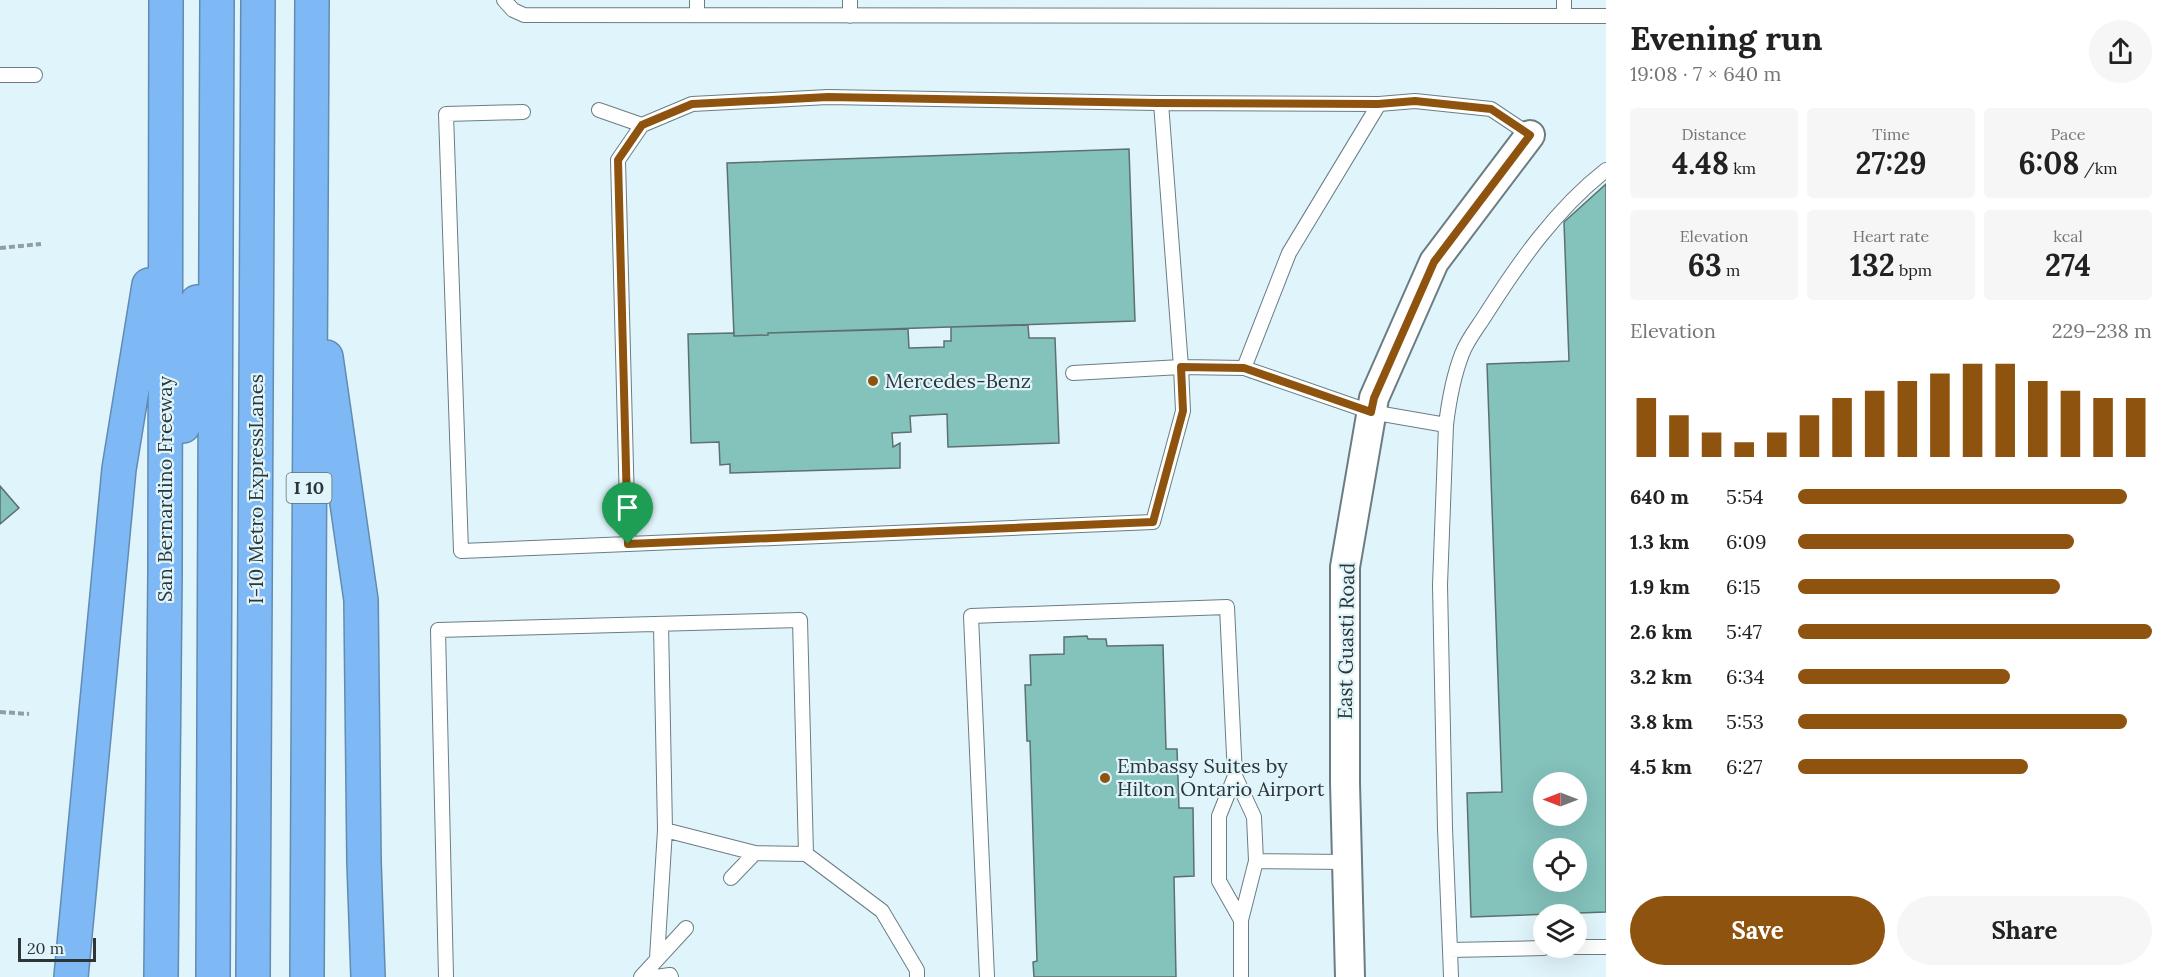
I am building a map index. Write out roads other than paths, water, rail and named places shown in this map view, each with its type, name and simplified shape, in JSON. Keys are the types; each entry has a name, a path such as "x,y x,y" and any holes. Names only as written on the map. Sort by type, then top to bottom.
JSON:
{"highway":[{"name":"San Bernardino Freeway","path":"161,977 165,573 166,0"},
{"name":"I-10 Metro ExpressLanes","path":"213,977 217,0"},
{"name":"I-10 Metro ExpressLanes","path":"253,977 258,0"},
{"name":"I 10","path":"307,977 312,0"},
{"path":"165,573 216,145"},
{"path":"71,977 119,469 165,192"},
{"path":"310,248 361,600 364,861 368,977"}],"street":[{"name":"East Guasti Road","path":"1350,977 1345,783 1345,567 1371,412 1374,398 1434,262 1530,135"}],"lane":[{"path":"504,0 513,10 524,15 1606,16"},
{"path":"697,0 697,15"},
{"path":"850,0 850,16"},
{"path":"1564,0 1564,16"},
{"path":"0,75 34,75"},
{"path":"628,544 618,160 642,125 692,104 828,97 1161,103 1378,104 1415,101 1491,109 1530,135"},
{"path":"523,112 446,114 461,551 1153,522 1183,411 1161,103"},
{"path":"1244,368 1289,253 1378,104"},
{"path":"599,110 642,125"},
{"path":"1451,977 1445,828 1440,585 1449,393 1463,351 1501,290 1551,224 1585,186 1606,170"},
{"path":"1073,373 1181,367 1244,368 1371,412 1446,425"},
{"path":"987,977 971,616 1227,607 1235,776 1254,817 1256,861 1241,920 1241,977"},
{"path":"446,977 438,630 800,620 806,854"},
{"path":"657,958 665,830 660,624"},
{"path":"1235,776 1219,816 1219,881 1241,920"},
{"path":"665,830 755,853 806,854 882,911 917,970 917,977"},
{"path":"731,878 755,853"},
{"path":"1256,861 1347,861"},
{"path":"647,976 657,958 686,928"},
{"path":"1587,947 1606,947"},
{"path":"1450,950 1533,948"},
{"path":"647,976 670,975 672,977"}],"place":[{"name":"Mercedes-Benz","path":"873,381"},
{"name":"Embassy Suites by Hilton Ontario Airport","path":"1105,778"}]}
